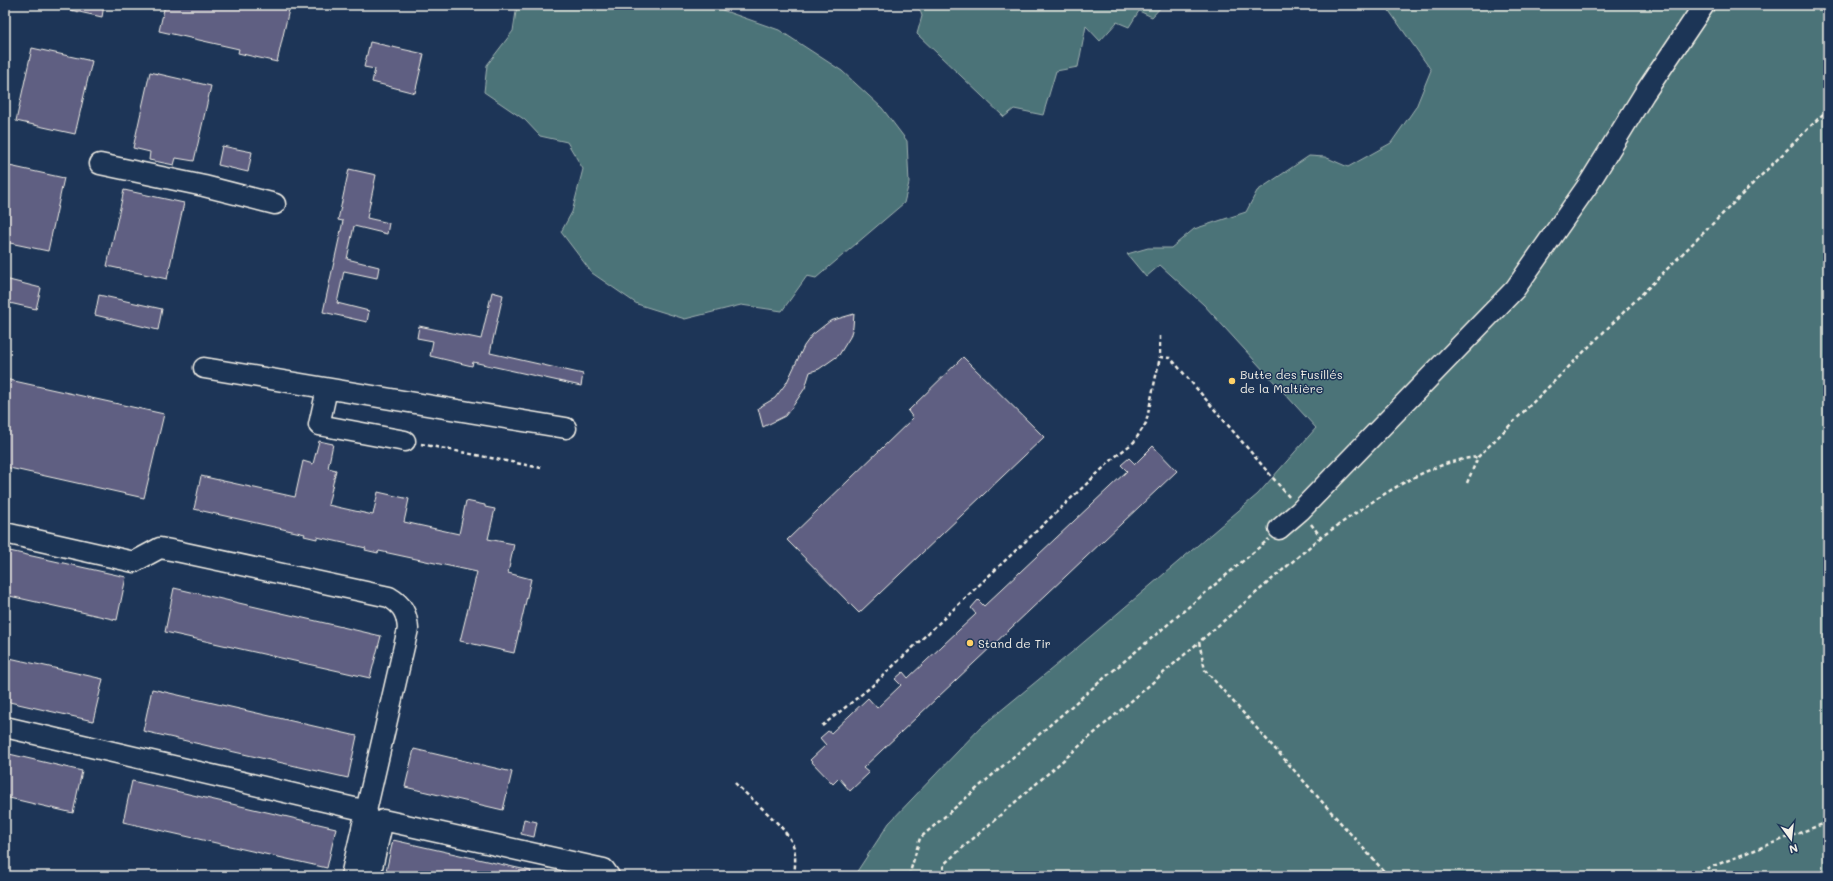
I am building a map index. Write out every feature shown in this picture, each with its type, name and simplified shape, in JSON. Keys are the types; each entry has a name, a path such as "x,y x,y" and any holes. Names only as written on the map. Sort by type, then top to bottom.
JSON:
{"street":[{"path":"1279,529 1300,511 1515,289 1588,185 1644,94 1704,5"},
{"path":"100,164 204,186 275,204"},
{"path":"204,368 566,428"},
{"path":"327,389 319,425 405,441"},
{"path":"5,533 134,562 160,548 389,597 402,608 407,620 408,629 351,876"},
{"path":"5,727 367,811"},
{"path":"370,876 383,820 604,869 609,876"}],"path":[{"path":"1467,483 1478,457 1828,108"},
{"path":"822,726 872,686 1110,462 1134,442 1146,423 1160,357 1160,336"},
{"path":"1160,357 1170,358 1174,362 1281,485 1321,537"},
{"path":"405,441 541,468"},
{"path":"943,876 944,864 1321,537 1410,480 1447,464 1478,457"},
{"path":"909,876 920,838 1279,529"},
{"path":"1199,642 1205,670 1388,876"},
{"path":"735,783 787,833 793,847 795,861 794,876"},
{"path":"1687,876 1828,822"}],"green space":[{"path":"517,5 718,5 722,10 779,30 842,71 882,108 907,141 909,183 904,203 816,278 807,276 782,311 741,305 685,319 637,304 592,273 561,232 572,212 583,169 567,142 540,136 525,120 484,92 487,65 513,31"},
{"path":"918,5 1163,5 1152,17 1139,11 1129,27 1117,22 1100,41 1086,26 1078,67 1056,71 1043,115 1014,109 1004,117 917,34 922,16"},
{"path":"1385,5 1828,5 1828,876 854,876 889,823 982,726 1071,653 1258,494 1316,428 1204,305 1160,265 1146,277 1127,254 1148,248 1171,248 1194,229 1246,212 1257,191 1309,156 1325,157 1348,167 1391,143 1416,107 1431,70"}],"building":[{"path":"71,5 104,5 102,17 70,10"},
{"path":"165,5 290,5 277,62 238,53 239,49 159,31"},
{"path":"370,42 424,54 415,93 372,82 375,69 364,67"},
{"path":"32,48 92,61 75,134 16,121"},
{"path":"150,72 211,86 194,161 176,158 174,165 149,160 150,152 133,148"},
{"path":"222,146 252,152 248,172 218,165"},
{"path":"5,165 64,178 48,251 5,242"},
{"path":"349,169 376,175 367,218 389,223 387,234 354,226 347,259 379,267 377,278 344,271 337,303 369,311 367,322 323,312 343,221 338,220"},
{"path":"124,190 184,203 167,279 107,266"},
{"path":"5,279 41,288 36,309 5,302"},
{"path":"492,292 503,295 490,353 583,374 581,386 473,362 472,366 430,356 433,341 417,338 419,326 481,339"},
{"path":"99,295 162,309 158,330 95,315"},
{"path":"854,314 853,327 850,337 839,355 819,369 810,372 805,388 785,416 763,427 758,408 775,398 787,382 804,346 812,335 830,321"},
{"path":"963,357 1044,437 859,613 787,540 913,418 908,411"},
{"path":"5,379 164,414 144,498 5,467"},
{"path":"319,441 333,444 328,468 336,470 328,505 373,515 378,492 409,499 404,522 459,534 466,501 495,509 488,539 514,544 508,573 531,579 514,653 460,641 477,572 379,551 378,553 365,550 366,548 317,537 317,539 304,536 305,534 194,509 201,476 295,497 303,461 313,464"},
{"name":"Stand de Tir","path":"1153,446 1177,471 863,768 869,773 850,791 839,778 833,784 810,760 826,745 820,738 828,731 831,733 868,698 877,708 901,685 895,679 903,672 908,678 976,614 971,608 978,600 984,606 1127,471 1121,465 1129,458 1135,464"},
{"path":"5,550 126,577 117,620 5,595"},
{"path":"174,588 381,636 370,678 165,632"},
{"path":"5,657 103,679 93,721 5,701"},
{"path":"152,689 357,736 348,778 143,731"},
{"path":"414,749 512,772 503,810 405,787"},
{"path":"5,753 82,771 73,813 5,797"},
{"path":"132,781 336,828 327,868 123,822"},
{"path":"524,819 537,822 534,837 521,834"},
{"path":"393,840 531,871 530,876 385,876"}],"place":[{"name":"Butte des Fusillés de la Maltière","path":"1232,381"},
{"name":"Stand de Tir","path":"970,643"}]}
